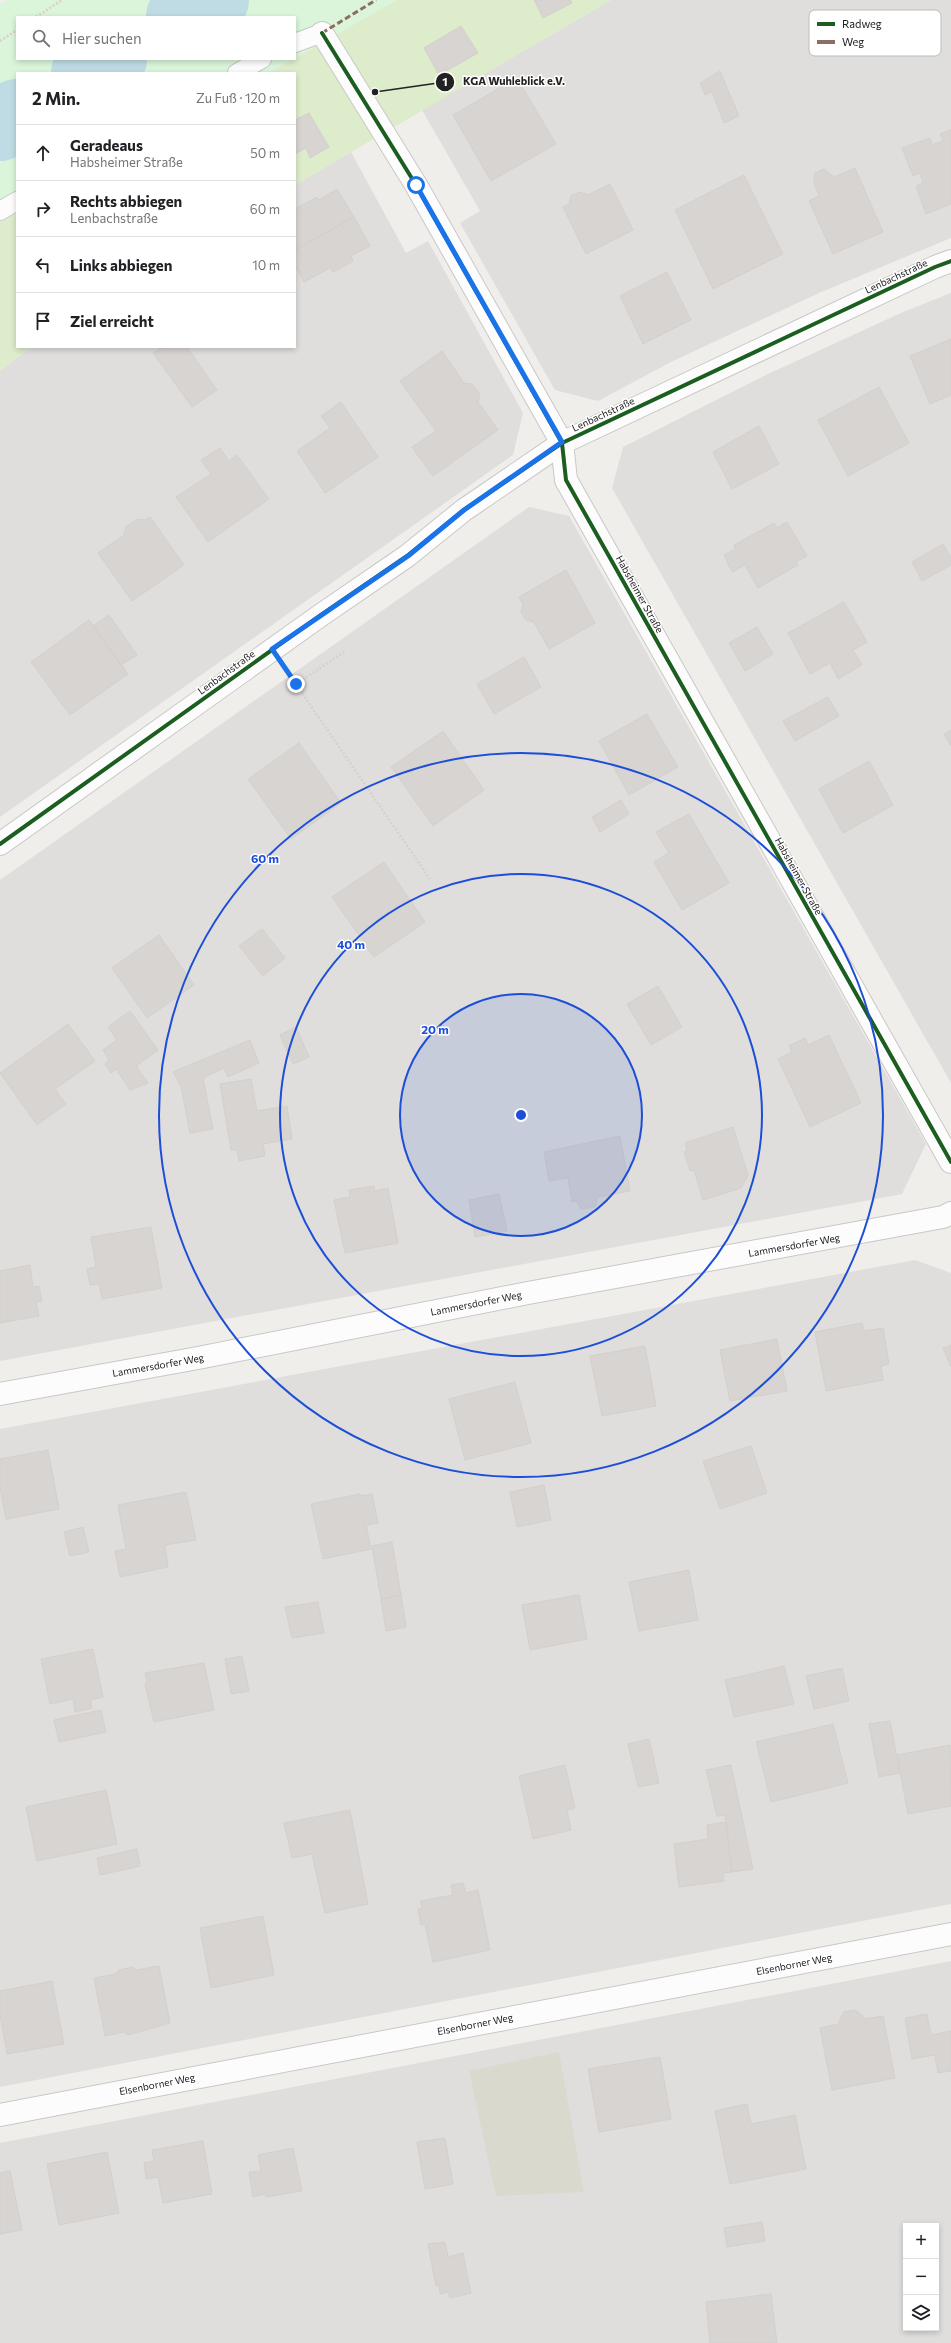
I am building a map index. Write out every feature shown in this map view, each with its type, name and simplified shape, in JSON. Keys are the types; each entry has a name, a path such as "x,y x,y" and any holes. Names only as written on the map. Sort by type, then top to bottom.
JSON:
{"street":[{"name":"Habsheimer Straße","path":"322,32 416,185 562,442 566,480 951,1162"},
{"name":"Lenbachstraße","path":"0,844 272,649 408,556 464,510 562,442 935,267 951,261"},
{"name":"Lammersdorfer Weg","path":"0,1394 198,1358 522,1294 943,1217 951,1213"},
{"name":"Elsenborner Weg","path":"0,2115 951,1934"}],"lane":[{"path":"296,43 322,32"},
{"path":"238,72 260,60"},
{"path":"0,211 16,202"}],"path":[{"path":"38,16 62,0"},
{"path":"0,41 16,31"},
{"path":"272,649 430,879"},
{"path":"296,684 346,651"}],"shaded area":[{"path":"611,0 951,0 951,238 819,293 673,361 598,401 555,390 460,223 480,211 422,110"},
{"path":"351,152 406,253 428,241 523,413 513,455 0,817 0,371 30,348 296,348 296,184"},
{"path":"951,293 951,1083 612,488 623,447 768,374 903,312"},
{"path":"529,507 569,516 926,1144 902,1194 0,1361 0,880"},
{"path":"915,1260 951,1273 951,1904 0,2087 0,1429"},
{"path":"951,1961 951,2343 0,2343 0,2143"},
{"path":"559,2052 584,2192 496,2196 469,2071"}],"green space":[{"path":"7,0 397,0 296,57 296,16 16,16 16,60 291,60 270,72 16,72 16,213 0,222 0,4"},
{"path":"397,0 611,0 296,184 296,72 270,72 291,60 296,60 296,57"},
{"path":"16,214 16,348 30,348 0,371 0,222"}],"building":[{"path":"534,0 570,0 572,3 543,18"},
{"path":"461,26 478,53 439,75 424,48"},
{"path":"720,71 739,116 724,123 712,92 705,95 700,83"},
{"path":"517,78 556,144 491,181 453,115"},
{"path":"309,113 329,147 310,158 306,148 296,153 296,120"},
{"path":"951,130 951,204 926,214 916,186 923,183 920,173 913,176 902,148 930,138 932,145 943,141 940,134"},
{"path":"855,168 883,232 833,254 809,201 819,196 814,183 815,173 824,169 834,177"},
{"path":"744,175 783,254 713,289 675,210"},
{"path":"610,184 633,230 586,254 563,207 569,204 571,196 580,192 588,195"},
{"path":"337,189 354,217 296,249 296,208 317,197 319,200"},
{"path":"354,217 370,246 351,256 353,261 333,272 330,268 304,282 296,268 296,249"},
{"path":"667,272 691,320 643,344 620,296"},
{"path":"951,339 951,395 930,404 910,356"},
{"path":"161,348 188,348 217,390 192,407 153,353"},
{"path":"442,351 464,383 472,384 480,394 478,402 498,430 433,476 412,447 436,431 400,381"},
{"path":"879,387 909,443 848,476 818,420"},
{"path":"341,402 378,457 325,493 297,451 330,428 321,416"},
{"path":"759,426 779,464 732,489 713,452"},
{"path":"220,448 229,461 237,455 269,499 208,542 176,497 211,474 201,460"},
{"path":"150,517 184,565 132,601 98,553 124,535 126,527 138,519 145,520"},
{"path":"787,522 807,556 796,562 798,565 758,588 745,565 732,572 724,555 735,549 734,545 774,523 777,528"},
{"path":"943,544 951,557 951,565 922,581 912,562"},
{"path":"566,570 595,623 549,649 534,622 526,620 521,612 523,604 519,597"},
{"path":"844,602 867,642 853,650 862,665 838,679 830,663 810,674 788,633"},
{"path":"109,615 137,655 121,665 93,626"},
{"path":"89,620 128,674 70,715 31,662"},
{"path":"757,627 773,654 745,671 729,643"},
{"path":"524,657 541,687 494,714 477,684"},
{"path":"828,697 839,716 795,741 783,721"},
{"path":"647,714 678,767 629,795 599,741"},
{"path":"951,730 951,746 944,734"},
{"path":"443,731 484,790 433,826 391,767"},
{"path":"299,743 341,803 291,839 248,779"},
{"path":"869,761 893,805 843,833 819,789"},
{"path":"621,800 629,814 600,832 592,817"},
{"path":"689,814 729,883 682,910 654,862 669,853 656,832"},
{"path":"384,862 425,922 374,957 332,897"},
{"path":"262,929 285,958 263,976 239,946"},
{"path":"159,935 194,985 147,1018 112,968"},
{"path":"658,986 682,1027 651,1045 627,1004"},
{"path":"130,1011 158,1050 136,1066 148,1083 130,1090 116,1069 111,1073 105,1064 109,1060 103,1050 117,1040 108,1027"},
{"path":"68,1024 95,1061 55,1089 66,1104 37,1125 0,1073"},
{"path":"296,1027 309,1057 293,1064 280,1035"},
{"path":"829,1035 861,1103 810,1127 778,1059 792,1052 789,1046 805,1038 808,1045"},
{"path":"250,1040 259,1063 228,1077 224,1068 203,1078 213,1129 190,1133 181,1086 173,1072"},
{"path":"251,1079 257,1111 287,1106 292,1139 263,1144 265,1156 239,1161 237,1150 231,1150 220,1084"},
{"path":"733,1127 748,1175 741,1188 703,1200 694,1170 690,1171 684,1152 687,1151 685,1143"},
{"path":"620,1136 630,1191 598,1197 595,1207 581,1209 576,1201 572,1202 568,1178 549,1181 544,1152"},
{"path":"374,1186 375,1191 388,1188 398,1243 345,1253 334,1200 350,1197 349,1190"},
{"path":"499,1194 507,1231 475,1237 469,1200"},
{"path":"151,1227 162,1288 102,1299 99,1284 90,1285 87,1269 96,1267 91,1237"},
{"path":"30,1265 33,1287 39,1286 42,1301 36,1302 39,1316 0,1323 0,1271"},
{"path":"862,1323 864,1331 883,1328 889,1364 881,1366 883,1380 826,1391 815,1332"},
{"path":"777,1339 787,1391 730,1401 720,1350"},
{"path":"951,1345 951,1367 943,1348"},
{"path":"645,1346 656,1406 602,1416 590,1356"},
{"path":"515,1382 531,1443 465,1460 449,1399"},
{"path":"751,1446 767,1493 720,1509 703,1461"},
{"path":"48,1450 59,1509 6,1519 0,1488 0,1459"},
{"path":"544,1485 551,1520 517,1527 510,1492"},
{"path":"186,1492 196,1540 165,1545 168,1567 120,1577 115,1551 126,1549 118,1505"},
{"path":"360,1494 360,1496 372,1494 378,1523 366,1525 371,1549 323,1559 311,1504"},
{"path":"83,1527 89,1552 70,1556 64,1532"},
{"path":"392,1542 401,1595 381,1599 372,1546"},
{"path":"689,1570 698,1620 639,1631 629,1582"},
{"path":"401,1595 406,1627 386,1631 381,1599"},
{"path":"579,1595 587,1639 530,1650 522,1605"},
{"path":"318,1602 324,1633 292,1638 285,1607"},
{"path":"93,1649 103,1697 90,1700 92,1708 75,1712 73,1699 50,1704 41,1659"},
{"path":"242,1656 249,1691 231,1694 225,1659"},
{"path":"204,1663 214,1710 154,1722 145,1684 147,1682 145,1673"},
{"path":"784,1666 794,1704 734,1717 725,1680"},
{"path":"842,1668 849,1701 814,1709 806,1676"},
{"path":"101,1710 106,1732 59,1742 54,1720"},
{"path":"890,1721 900,1773 879,1777 869,1724"},
{"path":"833,1724 848,1783 771,1802 756,1742"},
{"path":"649,1739 659,1783 638,1787 628,1744"},
{"path":"950,1745 951,1806 908,1814 897,1755"},
{"path":"565,1765 575,1808 567,1810 571,1830 533,1839 519,1776"},
{"path":"731,1765 753,1869 732,1872 725,1815 717,1816 706,1770"},
{"path":"106,1790 117,1844 37,1861 26,1807"},
{"path":"350,1810 368,1904 325,1913 312,1854 292,1858 284,1823"},
{"path":"726,1822 732,1872 723,1873 724,1881 679,1887 674,1844 708,1839 707,1825"},
{"path":"137,1849 140,1866 100,1875 97,1858"},
{"path":"463,1883 466,1893 478,1890 490,1950 433,1962 425,1924 421,1925 418,1909 422,1908 420,1901 453,1895 451,1885"},
{"path":"263,1916 274,1975 211,1988 200,1928"},
{"path":"159,1966 170,2023 128,2035 124,2032 105,2036 94,1978 116,1974 119,1970 133,1967 136,1970"},
{"path":"52,1981 64,2044 7,2054 0,2015 0,1991"},
{"path":"855,2010 863,2016 864,2019 883,2016 895,2078 832,2090 820,2028 839,2024 844,2012"},
{"path":"927,2014 931,2035 951,2031 951,2071 938,2073 935,2055 912,2059 905,2018"},
{"path":"660,2057 671,2119 599,2132 588,2069"},
{"path":"747,2104 751,2124 795,2115 806,2169 730,2184 715,2111"},
{"path":"445,2138 453,2184 425,2189 417,2142"},
{"path":"203,2141 212,2194 163,2203 158,2177 146,2179 144,2163 154,2161 152,2150"},
{"path":"293,2148 302,2191 266,2197 265,2194 253,2197 249,2172 261,2171 258,2155"},
{"path":"107,2152 119,2213 59,2225 47,2164"},
{"path":"10,2171 22,2230 0,2234 0,2173"},
{"path":"762,2222 765,2241 727,2247 724,2228"},
{"path":"445,2242 448,2257 463,2253 471,2293 450,2298 448,2292 440,2294 439,2285 436,2286 428,2244"},
{"path":"771,2294 777,2343 710,2343 706,2302"}],"waterway":[{"path":"184,16 213,0"},
{"path":"89,72 109,60"},
{"path":"0,125 16,116"}],"marked path":[{"path":"322,33 376,0"}],"cycle path":[{"path":"322,33 416,185 562,443 566,480 951,1162"},
{"path":"0,844 321,615 407,556 464,510 562,443 935,267 951,261"}],"place":[{"name":"KGA Wuhleblick e.V.","path":"375,92"}],"route":[{"path":"296,684 272,649 408,556 464,510 562,442 416,185"}]}
